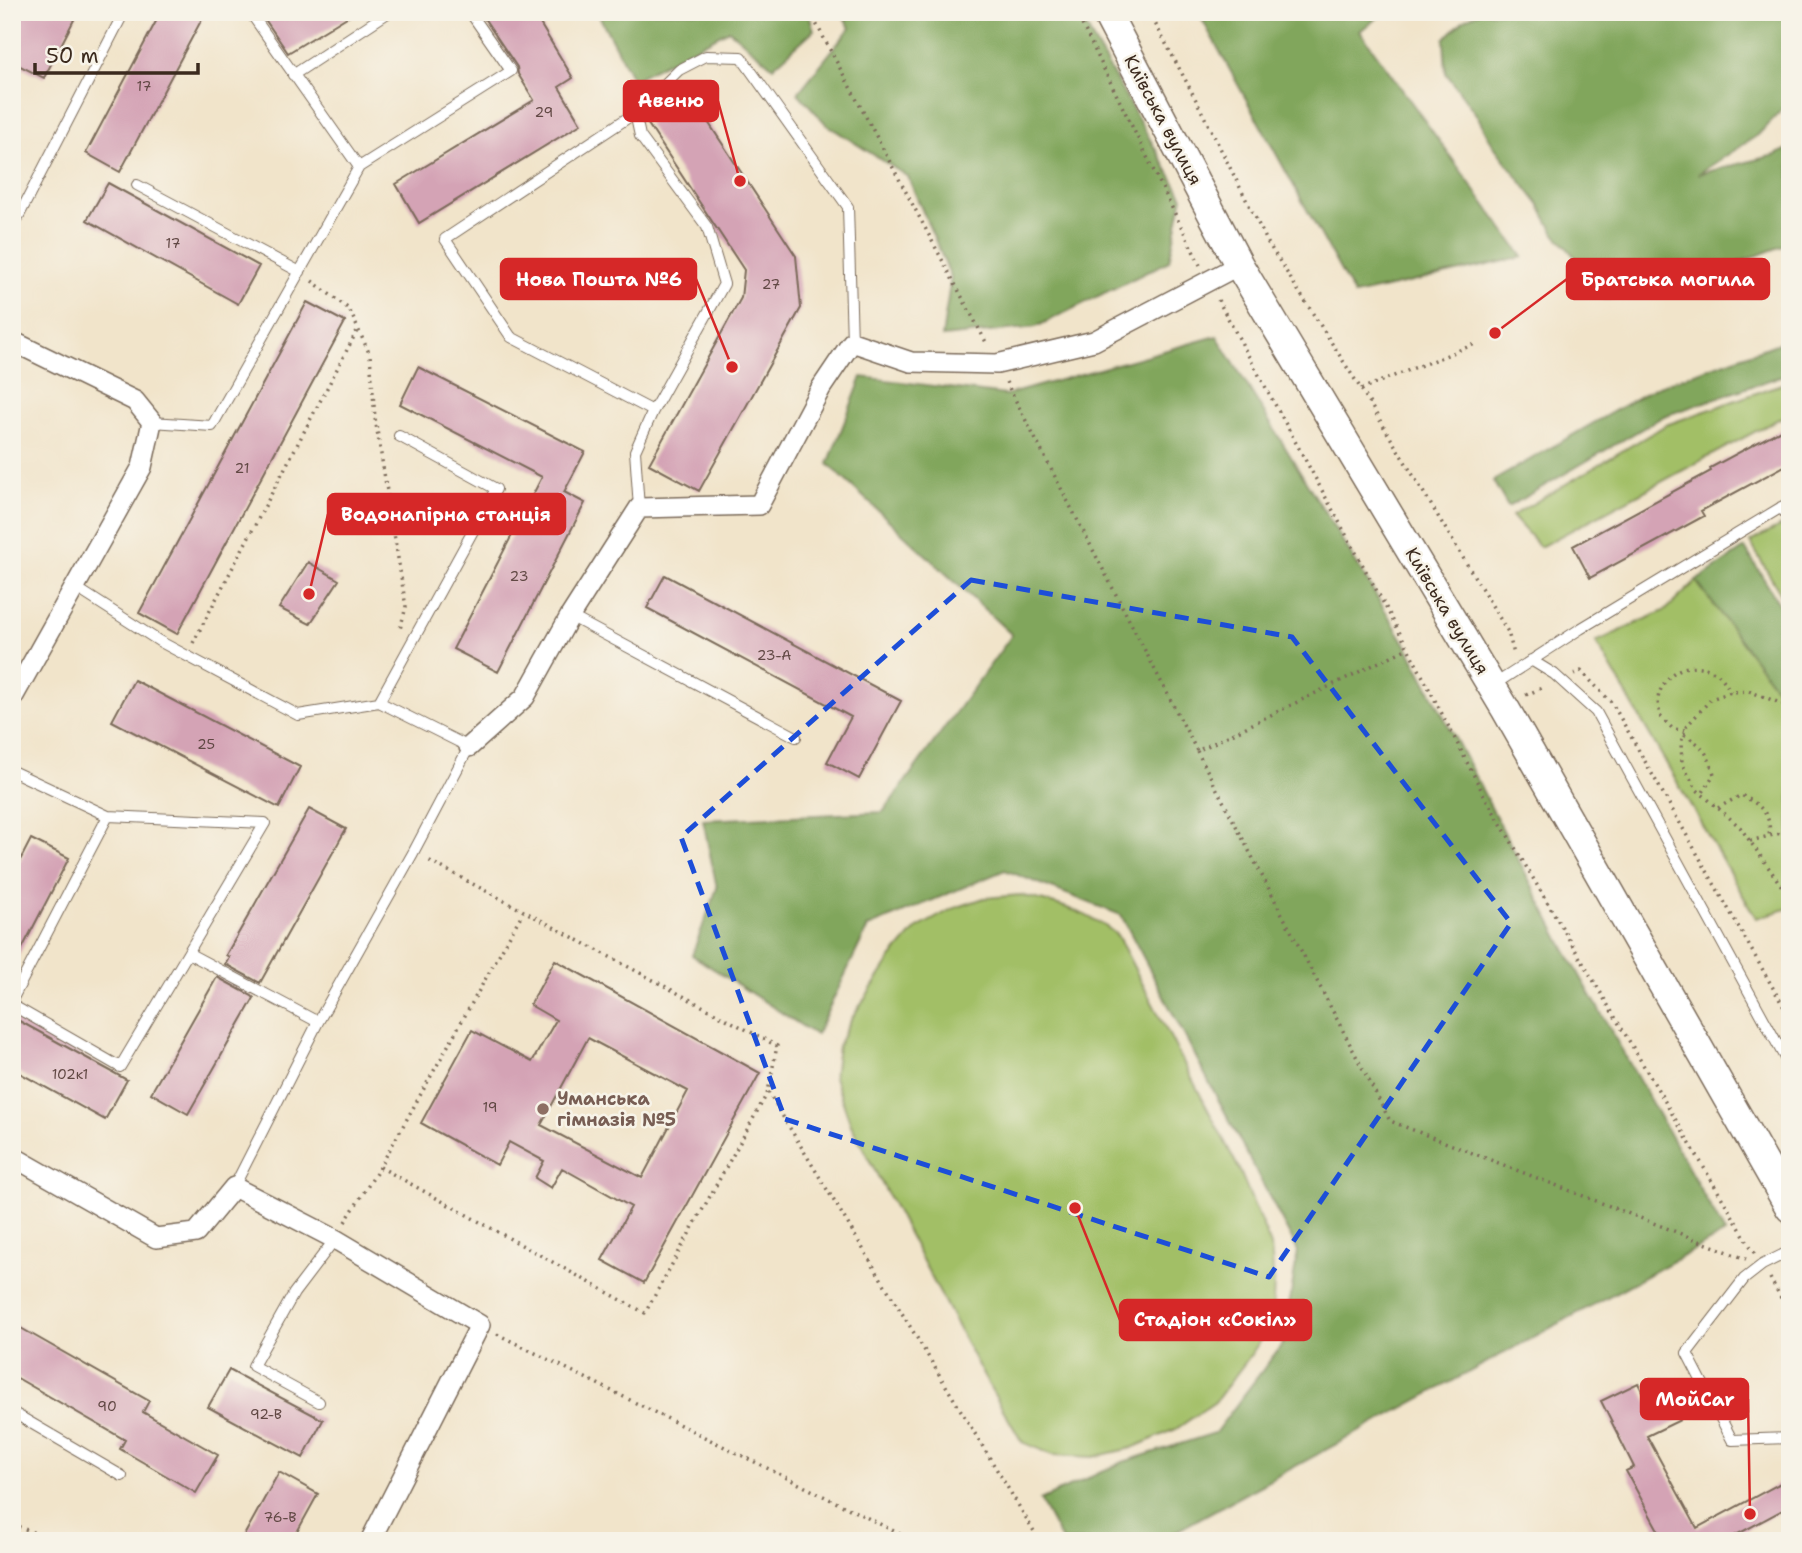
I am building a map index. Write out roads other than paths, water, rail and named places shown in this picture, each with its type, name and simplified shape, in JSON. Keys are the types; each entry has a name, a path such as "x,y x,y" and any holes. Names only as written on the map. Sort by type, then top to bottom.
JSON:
{"main road":[{"name":"Київська вулиця","path":"1106,12 1239,265 1492,686 1790,1209"}],"street":[{"path":"469,747 525,698 570,616 639,508 759,505 821,388 852,342 911,362 997,364 1094,341 1239,265"},
{"path":"12,341 135,401 152,422 142,467 12,699"},
{"path":"12,1156 156,1238 196,1233 234,1187 335,1239 480,1325 370,1541"}],"lane":[{"path":"12,229 124,12"},
{"path":"250,12 359,167"},
{"path":"293,75 389,12"},
{"path":"152,422 212,426 359,167 511,71 470,12"},
{"path":"653,411 511,337 445,239 635,113 679,70 706,56 741,57 848,207 852,342"},
{"path":"635,113 640,136 707,227 724,284 653,411 635,451 639,508"},
{"path":"137,186 300,272"},
{"path":"379,702 496,489 399,436"},
{"path":"1492,686 1786,505 1790,520"},
{"path":"75,587 159,641 298,715 379,702 469,747 318,1022 234,1187"},
{"path":"570,616 796,737"},
{"path":"1531,660 1554,674 1596,712 1790,1067"},
{"path":"12,771 108,816 265,823 120,1067 12,1003 108,816"},
{"path":"188,953 318,1022"},
{"path":"319,1402 253,1366 294,1293 335,1239"},
{"path":"1790,1251 1762,1265 1744,1279 1687,1353 1732,1440 1790,1438"},
{"path":"12,1412 122,1476"}],"place":[{"name":"Авеню","path":"740,181"},
{"name":"Братська могила","path":"1495,333"},
{"name":"Нова Пошта №6","path":"732,367"},
{"name":"Водонапірна станція","path":"309,594"},
{"name":"Уманська гімназія №5","path":"543,1109"},
{"name":"Стадіон «Сокіл»","path":"1075,1208"},
{"name":"МойCar","path":"1750,1514"}]}
